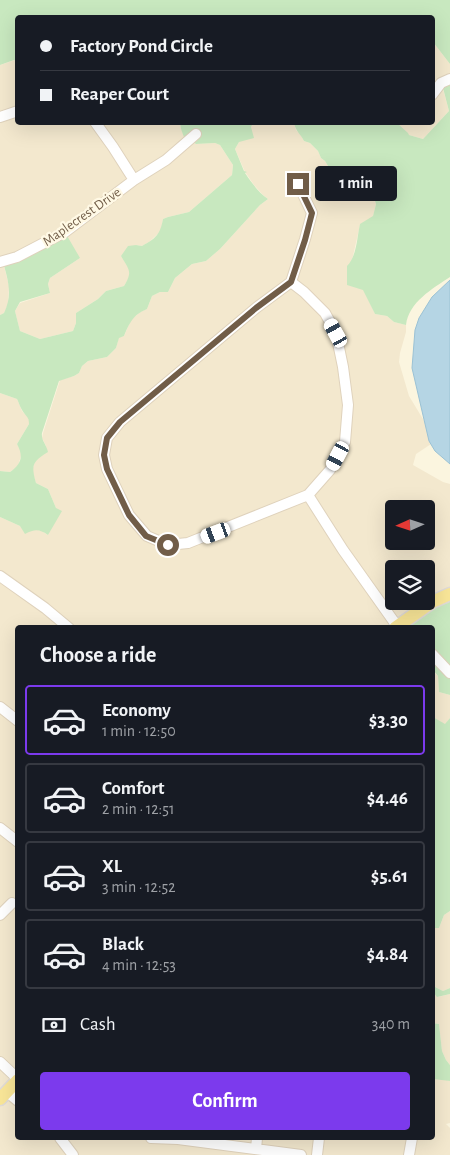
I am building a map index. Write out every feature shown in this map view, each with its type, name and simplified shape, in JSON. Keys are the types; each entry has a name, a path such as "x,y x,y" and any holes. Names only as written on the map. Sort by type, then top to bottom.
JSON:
{"main road":[{"path":"402,625 432,602 450,594"},
{"path":"3,1096 15,1083"}],"street":[{"path":"435,91 441,83 450,79"},
{"path":"0,117 15,112"},
{"name":"Maplecrest Drive","path":"96,125 134,180"},
{"name":"Maplecrest Drive","path":"0,262 17,257 65,232 134,180 166,160 196,134"},
{"path":"291,282 325,313 336,333 348,405 345,442 330,470 308,495 188,543 168,545 146,536 129,515 107,469 104,455 107,438 120,422 256,308 291,282 312,213 298,184"},
{"path":"308,495 343,550 400,625"},
{"path":"0,576 65,625"},
{"path":"435,657 450,673"},
{"path":"0,707 15,719"},
{"path":"0,828 15,840"},
{"path":"0,915 12,904"},
{"path":"0,1062 15,1077"},
{"path":"3,1096 15,1100"},
{"path":"62,1140 73,1155"},
{"path":"192,1140 301,1155"},
{"path":"256,1149 257,1140"},
{"path":"317,1155 319,1140"},
{"path":"409,1155 412,1140"}],"shaded area":[{"path":"435,45 450,64 450,85 443,89 449,111 423,139 409,135 399,125 435,125"},
{"path":"15,60 15,125 180,125 181,129 190,140 196,144 215,143 220,145 233,165 232,175 189,212 163,219 161,231 149,242 142,246 136,245 121,256 130,270 129,278 124,286 106,291 98,299 76,313 76,323 73,331 40,339 20,331 15,311 20,303 50,293 48,284 50,278 80,258 3,262 9,286 8,305 4,313 0,315 0,65"},
{"path":"252,125 295,125 304,141 310,143 318,151 328,166 339,174 342,181 362,186 372,195 376,204 373,217 360,225 351,262 375,314 387,316 394,322 406,325 399,362 409,396 429,429 431,444 416,454 413,465 450,484 450,593 435,602 435,560 385,560 385,610 422,610 396,625 15,625 15,1140 435,1140 435,1079 450,1081 450,1123 446,1124 450,1128 450,1155 0,1155 0,517 20,526 42,531 48,535 56,508 48,489 36,483 32,470 36,459 46,446 42,438 43,433 60,380 79,373 82,366 88,361 107,357 116,348 119,337 124,336 131,320 147,309 152,296 160,292 168,292 175,278 192,264 206,261 268,199 254,185 245,172 235,149"},
{"path":"0,393 17,399 29,421 17,444 21,451 18,466 10,472 0,471"},
{"path":"435,673 438,676 439,692 450,695 450,718 445,725 435,718"},
{"path":"450,911 450,988 443,991 435,987 435,928 439,928 444,915"},
{"path":"435,994 438,997 450,994 450,1065 442,1051 439,1024 435,1023"}],"green space":[{"path":"0,0 450,0 450,64 435,45 435,15 15,15 15,60 0,65"},
{"path":"450,85 450,277 429,291 416,303 406,325 394,322 387,316 375,314 363,290 347,285 347,266 355,252 360,224 373,216 376,204 373,195 362,186 342,181 339,174 321,158 318,151 310,143 304,141 295,125 399,125 409,135 423,139 449,111 443,88"},
{"path":"180,125 252,125 254,138 239,142 235,149 244,171 247,172 245,173 258,190 268,199 206,261 192,264 175,278 168,292 160,292 152,296 147,309 138,314 133,320 124,336 119,338 116,348 107,357 88,361 82,366 79,373 59,381 42,433 42,438 48,452 36,461 33,468 36,483 48,489 56,508 62,511 48,535 37,530 25,534 20,526 0,517 0,471 10,472 19,463 21,456 17,444 29,424 28,418 21,409 17,399 0,393 0,315 4,313 7,306 9,294 3,262 66,234 80,258 50,278 48,284 50,293 20,302 15,311 20,331 40,339 73,331 76,323 76,313 98,299 106,291 124,286 129,271 121,256 128,246 142,246 151,241 157,236 163,219 189,212 232,175 233,165 220,145 215,143 196,144 190,140 185,140"},
{"path":"450,593 450,695 439,692 438,676 435,672 435,625 398,625 422,610 435,610 435,602"},
{"path":"435,718 445,724 450,718 450,911 444,915 439,928 435,928"},
{"path":"435,987 443,991 450,988 450,994 437,997"},
{"path":"435,1023 439,1024 442,1051 450,1065 450,1081 435,1079"}],"water":[{"path":"450,280 450,464 435,451 429,441 412,368 415,330 419,318 432,297"}],"route":[{"path":"168,545 146,536 129,515 107,469 104,455 107,438 120,422 256,308 291,282 312,213 298,184"}]}
